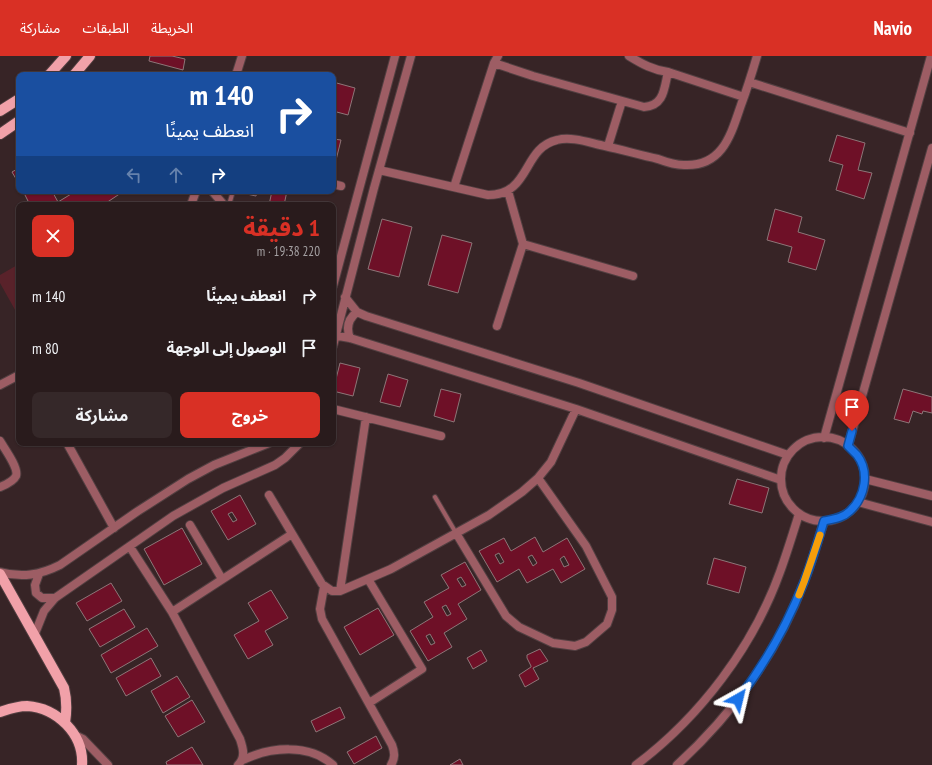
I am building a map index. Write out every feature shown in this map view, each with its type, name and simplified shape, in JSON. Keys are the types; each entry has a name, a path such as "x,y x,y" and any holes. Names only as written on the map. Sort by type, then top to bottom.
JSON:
{"main road":[{"path":"52,72 66,56"},
{"path":"77,72 90,56"},
{"path":"0,111 16,101"},
{"path":"0,134 16,123"},
{"path":"0,573 64,688 67,699 65,722"},
{"path":"0,712 12,707 26,706 41,708 54,714 65,722 75,735 80,748 82,765"}],"street":[{"path":"237,72 242,56"},
{"path":"336,275 396,56"},
{"path":"336,328 411,56"},
{"path":"629,56 643,65 656,70 668,72 744,97"},
{"path":"379,170 488,195 495,195 508,191 517,183 541,148 553,141 566,139 608,146 676,164 695,164 704,162 716,155 726,145 731,137 750,82 757,56"},
{"path":"824,438 931,56"},
{"path":"454,187 496,60 533,76 644,107 654,105 658,102 661,97 668,72"},
{"path":"750,82 910,133"},
{"path":"608,146 622,101"},
{"path":"848,446 929,169 932,148"},
{"path":"361,185 374,188"},
{"path":"497,326 523,244 508,191"},
{"path":"215,194 221,202"},
{"path":"523,244 633,276"},
{"path":"345,298 357,312 366,316 579,383 788,455"},
{"path":"350,338 347,329 348,324 350,319 357,312"},
{"path":"336,335 350,338 576,409 781,480"},
{"path":"0,386 16,377"},
{"path":"269,495 324,587 332,591 340,592 391,569 488,515 522,492 538,478 551,462 576,409"},
{"path":"336,410 441,436"},
{"path":"340,592 366,417"},
{"path":"810,439 833,439 848,446 857,455 862,466 865,479 863,491 858,502 849,512 838,518 824,521 811,520 799,514 790,505 783,494 781,480 782,468 788,455 797,446 810,439"},
{"path":"0,441 14,465 16,473 16,476 10,482 0,487"},
{"path":"69,446 114,528"},
{"path":"0,573 18,576 39,574 60,565 188,479 214,465 262,446"},
{"path":"34,636 44,611 55,598 174,516 248,476 275,465 297,446"},
{"path":"456,533 506,616 519,627 553,643 574,646 586,642 607,624 612,610 612,597 586,546 538,478"},
{"path":"865,479 932,496"},
{"path":"858,502 932,522"},
{"path":"636,765 675,731 702,703 725,673 746,641 764,608 780,573 799,514"},
{"path":"677,765 694,750 721,720 746,688 768,654 788,619 804,582 824,521"},
{"path":"190,525 222,579"},
{"path":"172,612 292,534"},
{"path":"130,547 172,612 240,739 244,750 241,763"},
{"path":"39,574 35,585 36,593 42,598 55,598"},
{"path":"368,579 422,669 369,703"},
{"path":"324,587 320,609 322,619 392,745 394,759 391,765"},
{"path":"75,735 83,739 108,765"},
{"path":"241,763 252,756 291,750 324,757 333,765"}],"lane":[{"path":"434,498 456,533"}],"shaded area":[{"path":"16,266 16,312 0,283 0,275"}],"building":[{"path":"150,56 172,56 185,59 183,70 149,61"},
{"path":"336,83 355,88 348,115 336,112"},
{"path":"837,135 865,143 858,170 872,173 864,199 836,190 843,165 829,161"},
{"path":"336,139 341,140 336,160"},
{"path":"16,170 16,179 12,172"},
{"path":"24,194 54,194 58,202 28,202"},
{"path":"71,194 120,194 108,202 58,202"},
{"path":"271,194 286,194 285,202 270,202"},
{"path":"775,209 802,217 798,232 825,240 816,270 788,262 792,247 767,240"},
{"path":"382,219 412,227 399,277 368,269"},
{"path":"442,235 472,243 458,293 428,285"},
{"path":"340,363 360,368 353,396 336,392 336,379"},
{"path":"388,374 408,380 400,407 380,402"},
{"path":"441,389 461,394 454,422 434,416"},
{"path":"903,389 932,397 932,413 923,411 922,414 913,411 909,423 894,419"},
{"path":"737,479 769,488 762,513 729,504"},
{"path":"240,495 256,524 228,540 211,511","holes":["232,512 237,520 233,522 228,514"]},
{"path":"182,528 202,564 164,585 144,549"},
{"path":"535,537 543,552 567,538 585,569 561,583 553,569 527,583 519,569 497,582 479,551 504,538 511,551","holes":["499,553 504,562 500,564 495,555","532,555 537,563 533,566 528,557","564,556 569,565 564,567 560,559"]},
{"path":"714,558 746,567 739,593 707,584"},
{"path":"465,562 481,590 458,604 467,619 444,633 452,647 428,661 410,631 433,617 424,602 449,588 441,575","holes":["461,577 466,585 462,587 457,579","446,605 451,614 447,616 442,607","430,634 435,643 431,645 426,636"]},
{"path":"111,583 122,601 87,621 76,603"},
{"path":"271,590 288,618 265,631 273,645 248,659 234,635 259,621 248,603"},
{"path":"378,608 394,635 360,655 344,627"},
{"path":"124,609 135,627 100,647 89,629"},
{"path":"147,628 158,646 111,673 101,655"},
{"path":"540,649 548,661 533,668 539,679 525,687 519,675 531,667 527,655"},
{"path":"481,650 487,661 473,669 467,658"},
{"path":"151,658 161,676 126,696 116,678"},
{"path":"177,676 190,697 163,713 151,691"},
{"path":"192,700 205,722 178,737 165,716"},
{"path":"340,707 345,718 316,732 311,721"},
{"path":"376,736 382,748 354,764 347,752"},
{"path":"192,747 203,765 167,765 166,762"},
{"path":"460,759 463,765 450,765"}],"slow traffic":[{"path":"799,595 820,535"}],"route":[{"path":"738,699 768,654 788,619 804,582 824,521 838,518 849,512 858,502 863,491 865,479 862,466 857,455 848,446 852,431"}]}
